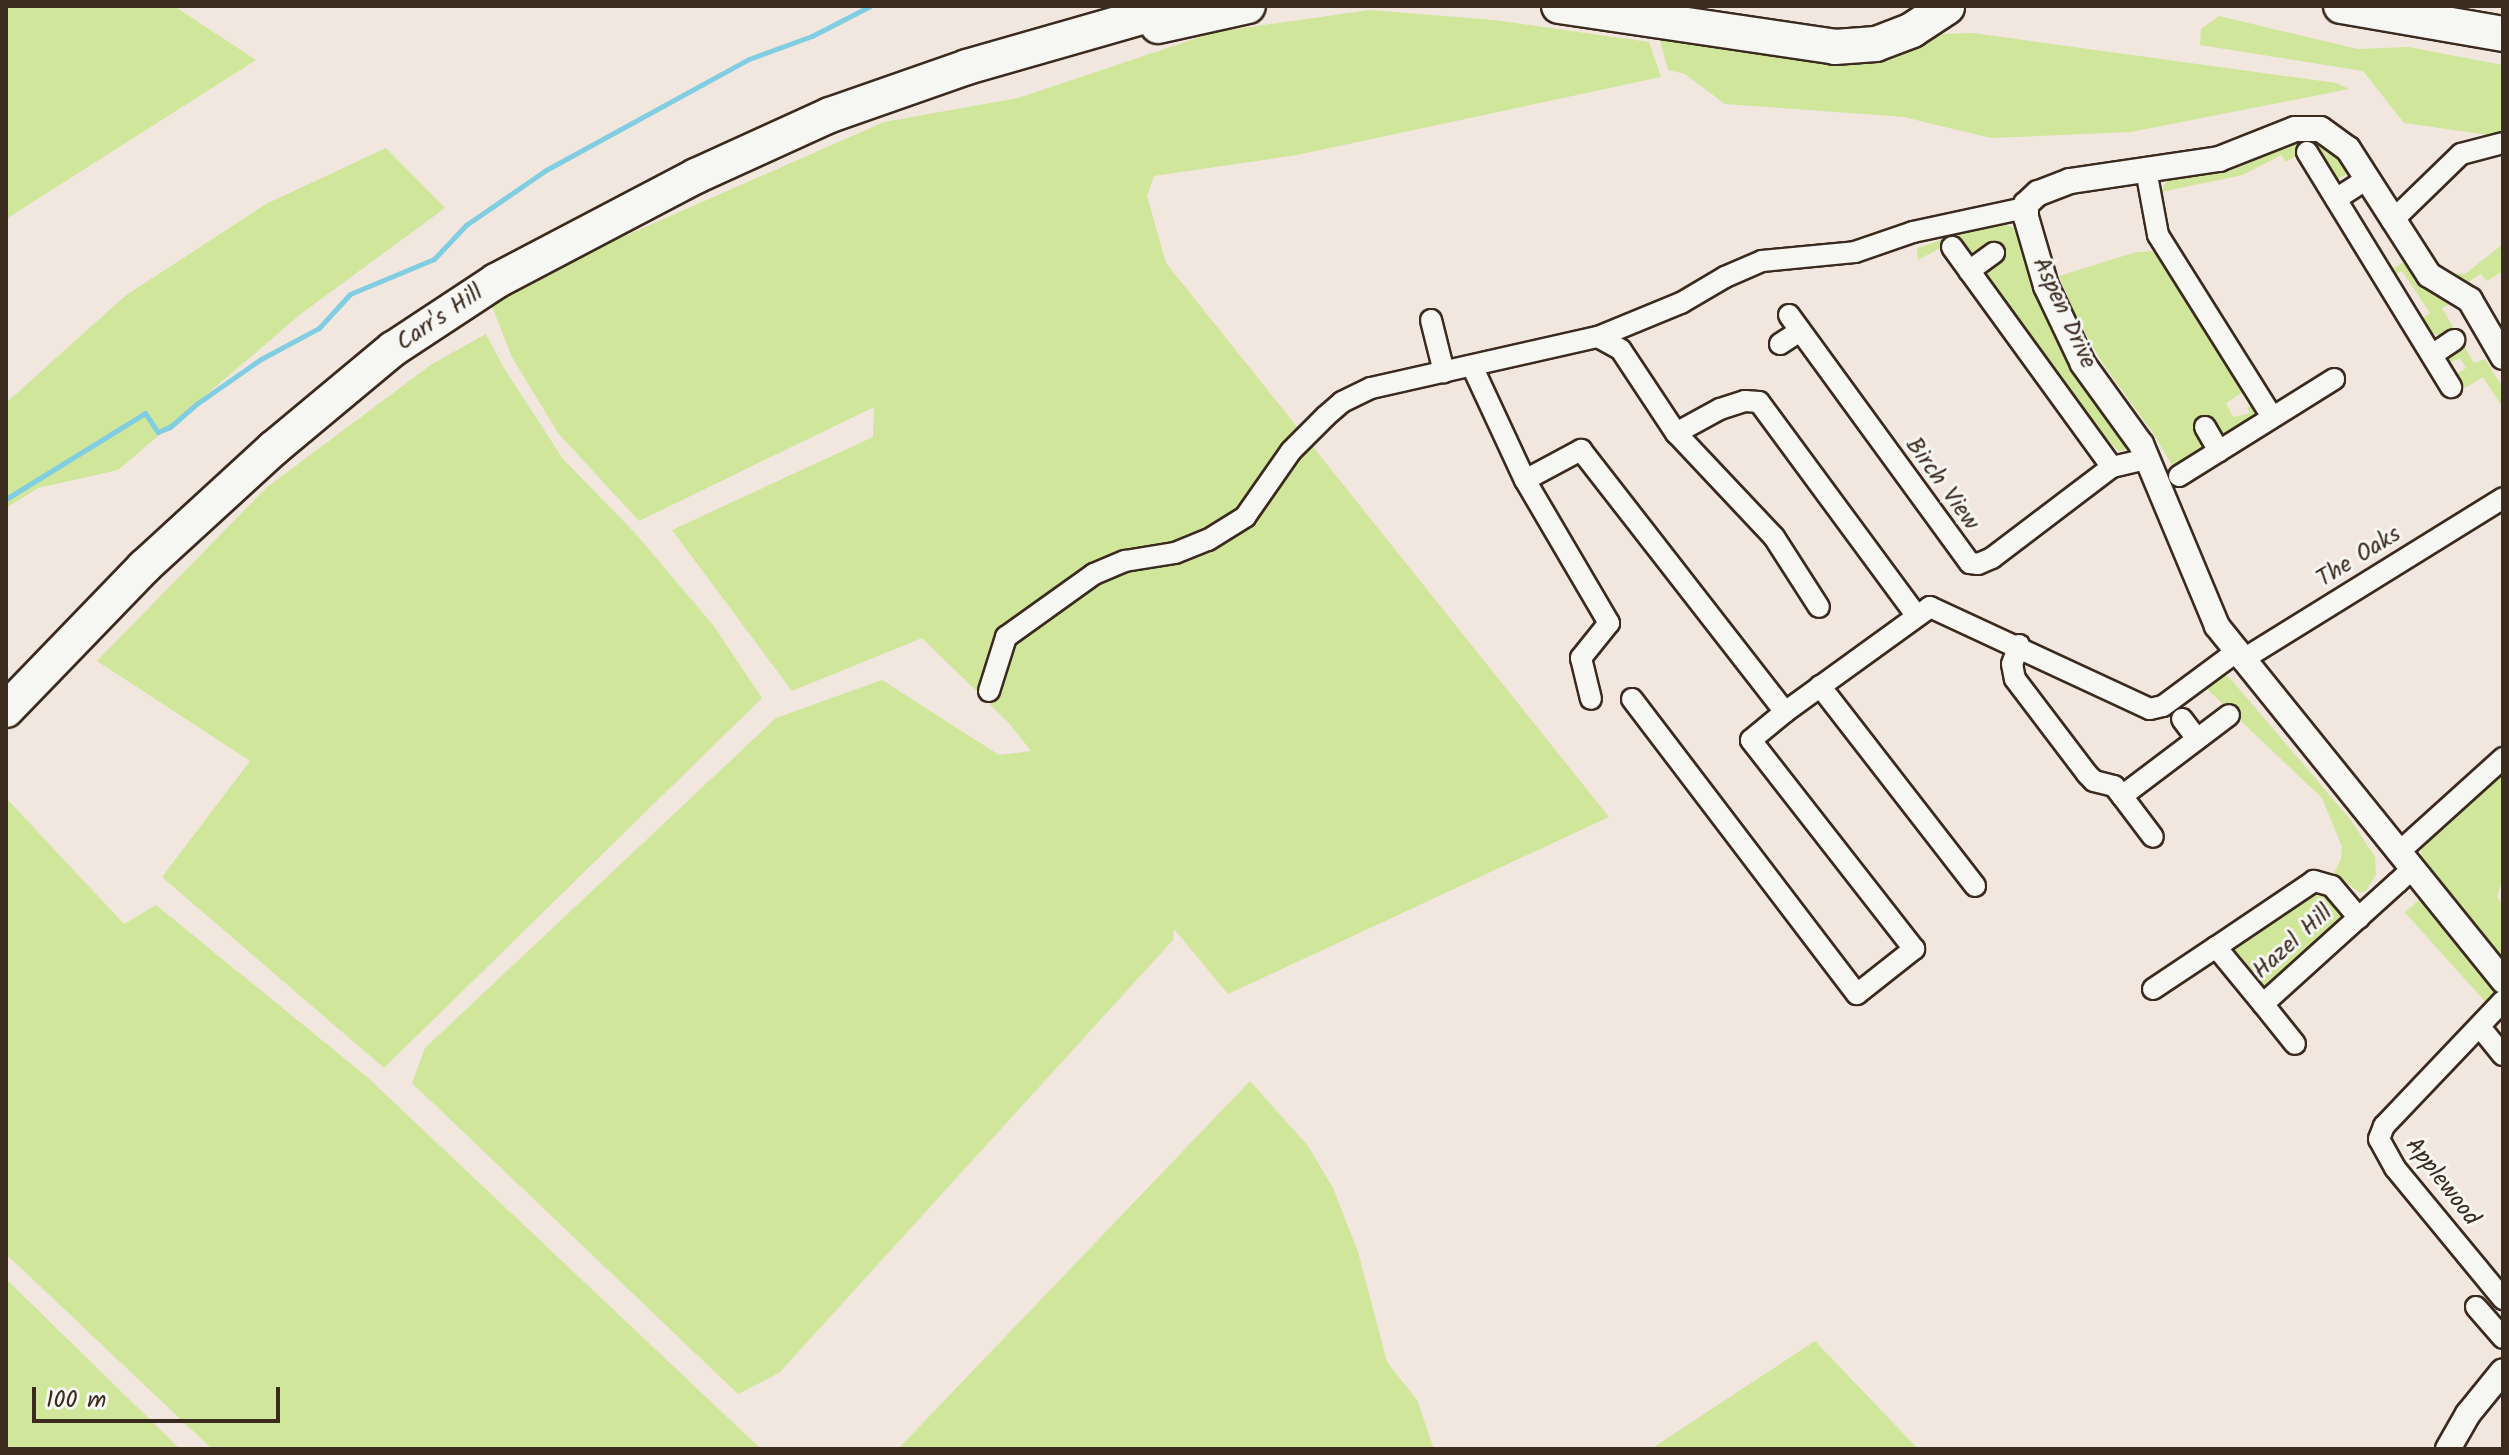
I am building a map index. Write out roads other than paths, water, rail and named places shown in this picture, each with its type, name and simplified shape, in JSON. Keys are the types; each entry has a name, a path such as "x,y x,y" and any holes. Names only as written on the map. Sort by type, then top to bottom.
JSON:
{"highway":[{"path":"967,67 1023,39 1114,6"},
{"path":"967,67 1180,6"},
{"path":"967,67 1018,62 1248,6"},
{"path":"1559,6 1835,47 1876,44 1912,30 1947,7"},
{"path":"2341,6 2503,34"},
{"name":"Carr's Hill","path":"6,710 144,567 274,448 393,349 496,281 696,176 830,115 967,67"}],"street":[{"path":"989,691 1006,637 1094,574 1125,561 1175,553 1208,540 1245,517 1291,451 1342,402 1371,388 1598,337 1659,313 1762,261 1855,252 1913,232 2025,208 2034,195 2061,184 2224,158 2290,130 2309,127 2326,131 2340,140 2368,178 2392,221 2429,275 2470,300 2503,357"},
{"path":"2392,221 2461,154 2503,143"},
{"path":"2307,152 2451,387"},
{"path":"2146,170 2158,235 2272,417"},
{"path":"2336,199 2368,178"},
{"name":"Aspen Drive","path":"2025,208 2046,286 2083,364 2131,427 2146,459 2169,480 2202,597 2217,626 2404,862 2503,981"},
{"path":"1952,247 2112,467"},
{"path":"1969,271 1994,253"},
{"path":"1431,320 1444,372"},
{"name":"Birch View","path":"1780,344 1795,323 1970,563 1992,558 2112,467 2146,459"},
{"path":"1598,337 1621,350 1676,433 1774,537 1819,607"},
{"path":"2432,355 2454,340"},
{"path":"1472,366 1525,480 1609,623 1581,658 1591,699"},
{"path":"2169,480 2334,379"},
{"path":"1676,433 1720,409 1745,401 1759,402 1916,615"},
{"path":"2205,427 2219,451"},
{"path":"1525,480 1581,450 1785,712"},
{"name":"The Oaks","path":"2019,645 2150,709 2163,706 2239,656 2503,498"},
{"path":"1632,699 1857,994 1914,949 1751,740 1924,609 1938,607 2019,645 2012,664 2015,679 2087,774 2094,781 2114,786 2153,837"},
{"path":"1820,686 1975,886"},
{"path":"2122,796 2229,715"},
{"path":"2182,719 2197,739"},
{"path":"2404,862 2503,758"},
{"name":"Hazel Hill","path":"2263,1004 2359,918 2404,862"},
{"name":"Hazel Hill","path":"2153,989 2314,881 2332,886 2359,918"},
{"name":"Hazel Hill","path":"2216,947 2295,1044"},
{"name":"Applewood","path":"2503,1001 2384,1126 2379,1139 2395,1168 2503,1299"},
{"path":"2480,1027 2503,1055"},
{"path":"2476,1307 2503,1338"},
{"path":"2448,1449 2468,1414 2503,1371"}],"waterway":[{"path":"6,499 145,413 158,432 170,427 195,405 261,359 319,328 350,294 434,259 466,225 546,170 749,59 812,36 870,6"}]}
